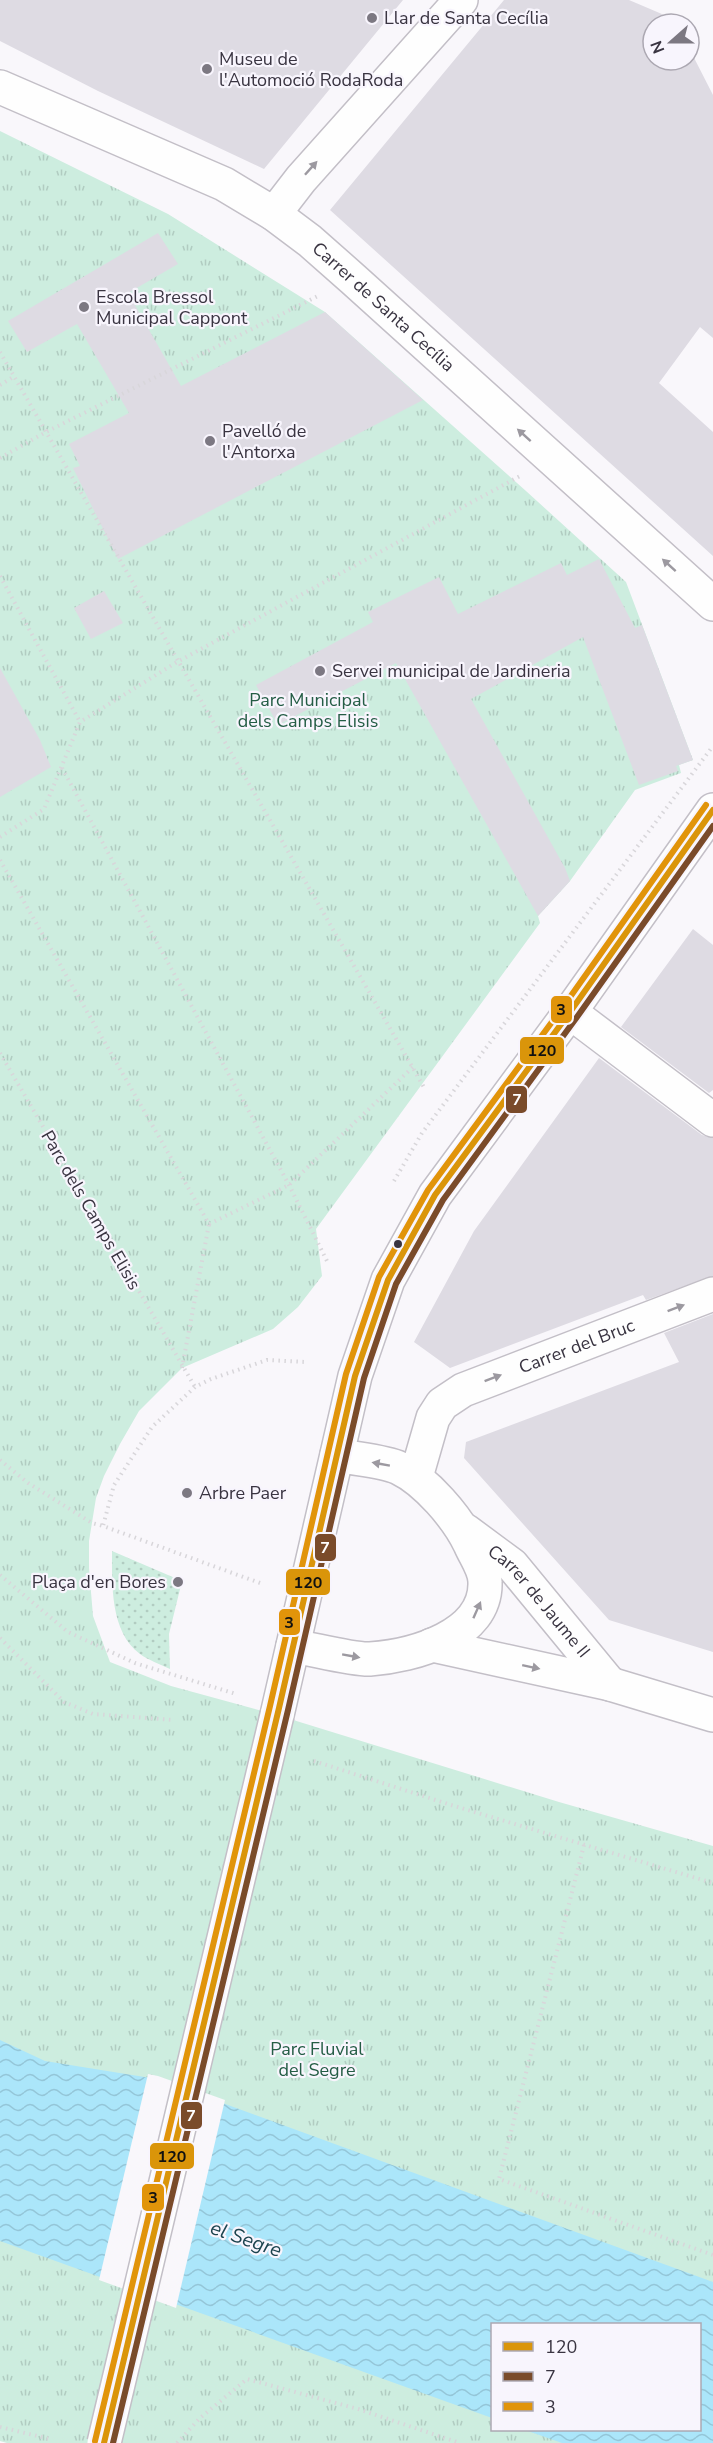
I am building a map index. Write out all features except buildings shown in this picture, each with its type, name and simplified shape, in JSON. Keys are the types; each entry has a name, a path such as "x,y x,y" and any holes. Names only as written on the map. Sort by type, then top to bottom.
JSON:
{"street":[{"path":"274,214 301,179 461,0"},
{"name":"Carrer de Santa Cecília","path":"0,87 224,184 274,214 310,241 713,604"},
{"path":"104,2443 355,1376 388,1280 435,1195 570,1012 713,810"},
{"path":"570,1012 713,1120"},
{"name":"Carrer del Bruc","path":"416,1477 433,1418 442,1404 463,1390 713,1294"},
{"name":"Carrer de Jaume II","path":"336,1455 396,1467 416,1477 461,1527 512,1565 610,1684"},
{"name":"Carrer de Jaume II","path":"293,1646 369,1659 432,1645 472,1621 478,1611 485,1584 483,1572 461,1527"},
{"name":"Carrer de Jaume II","path":"432,1645 610,1684 713,1715"}],"path":[{"path":"0,458 46,432 352,279"},
{"path":"0,352 425,1089"},
{"path":"0,385 15,376"},
{"path":"0,837 44,809 80,722 177,662 523,474"},
{"path":"0,576 80,722"},
{"path":"394,1181 422,1133 713,746"},
{"path":"61,767 289,1185 328,1263"},
{"path":"0,860 209,1224 182,1368"},
{"name":"Parc dels Camps Elisis","path":"0,1053 195,1387"},
{"path":"209,1224 289,1185 413,1067"},
{"path":"103,1526 114,1485 152,1427 195,1387 267,1360 306,1362"},
{"path":"0,1460 28,1484 92,1523 260,1583"},
{"path":"0,1575 68,1632 135,1663 236,1694"},
{"path":"0,1638 64,1702 93,1714 174,1720"},
{"path":"314,1761 713,1883"},
{"path":"584,1845 499,2179 713,2256"},
{"path":"177,2443 200,2418 247,2379 358,2409 460,2443"},
{"path":"0,2427 50,2439"}],"green space":[{"path":"0,131 168,214 325,312 526,491 626,582 693,760 679,765 681,773 635,790 570,881 538,916 540,923 316,1229 322,1276 298,1307 273,1329 182,1368 139,1411 104,1476 96,1498 89,1541 93,1616 110,1662 171,1686 277,1715 559,1802 713,1846 713,2443 7,2443 0,2441"},
{"path":"112,1551 182,1581 169,1634 170,1669 140,1654 130,1645 123,1633 115,1607"}],"water":[{"name":"el Segre","path":"0,2040 45,2061 157,2079 713,2282 713,2443 562,2443 528,2431 701,2431 701,2323 491,2323 491,2418 0,2241"}],"pier":[{"path":"148,2074 225,2100 176,2308 99,2280"}],"transit line":[{"name":"3","path":"95,2441 270,1706 346,1374 379,1277 428,1190 563,1007 706,805"},
{"name":"120","path":"104,2443 279,1708 355,1376 388,1280 435,1195 570,1012 713,810"},
{"name":"7","path":"113,2443 288,1710 364,1378 396,1284 443,1200 713,826"}],"place":[{"name":"Llar de Santa Cecília","path":"372,18"},
{"name":"Museu de l'Automoció RodaRoda","path":"207,69"},
{"name":"Escola Bressol Municipal Cappont","path":"84,307"},
{"name":"Pavelló de l'Antorxa","path":"210,441"},
{"name":"Servei municipal de Jardineria","path":"320,671"},
{"name":"Arbre Paer","path":"187,1493"},
{"name":"Plaça d'en Bores","path":"178,1582"}],"park label":[{"name":"Parc Municipal dels Camps Elisis","path":"308,710"},
{"name":"Parc Fluvial del Segre","path":"317,2059"}]}
